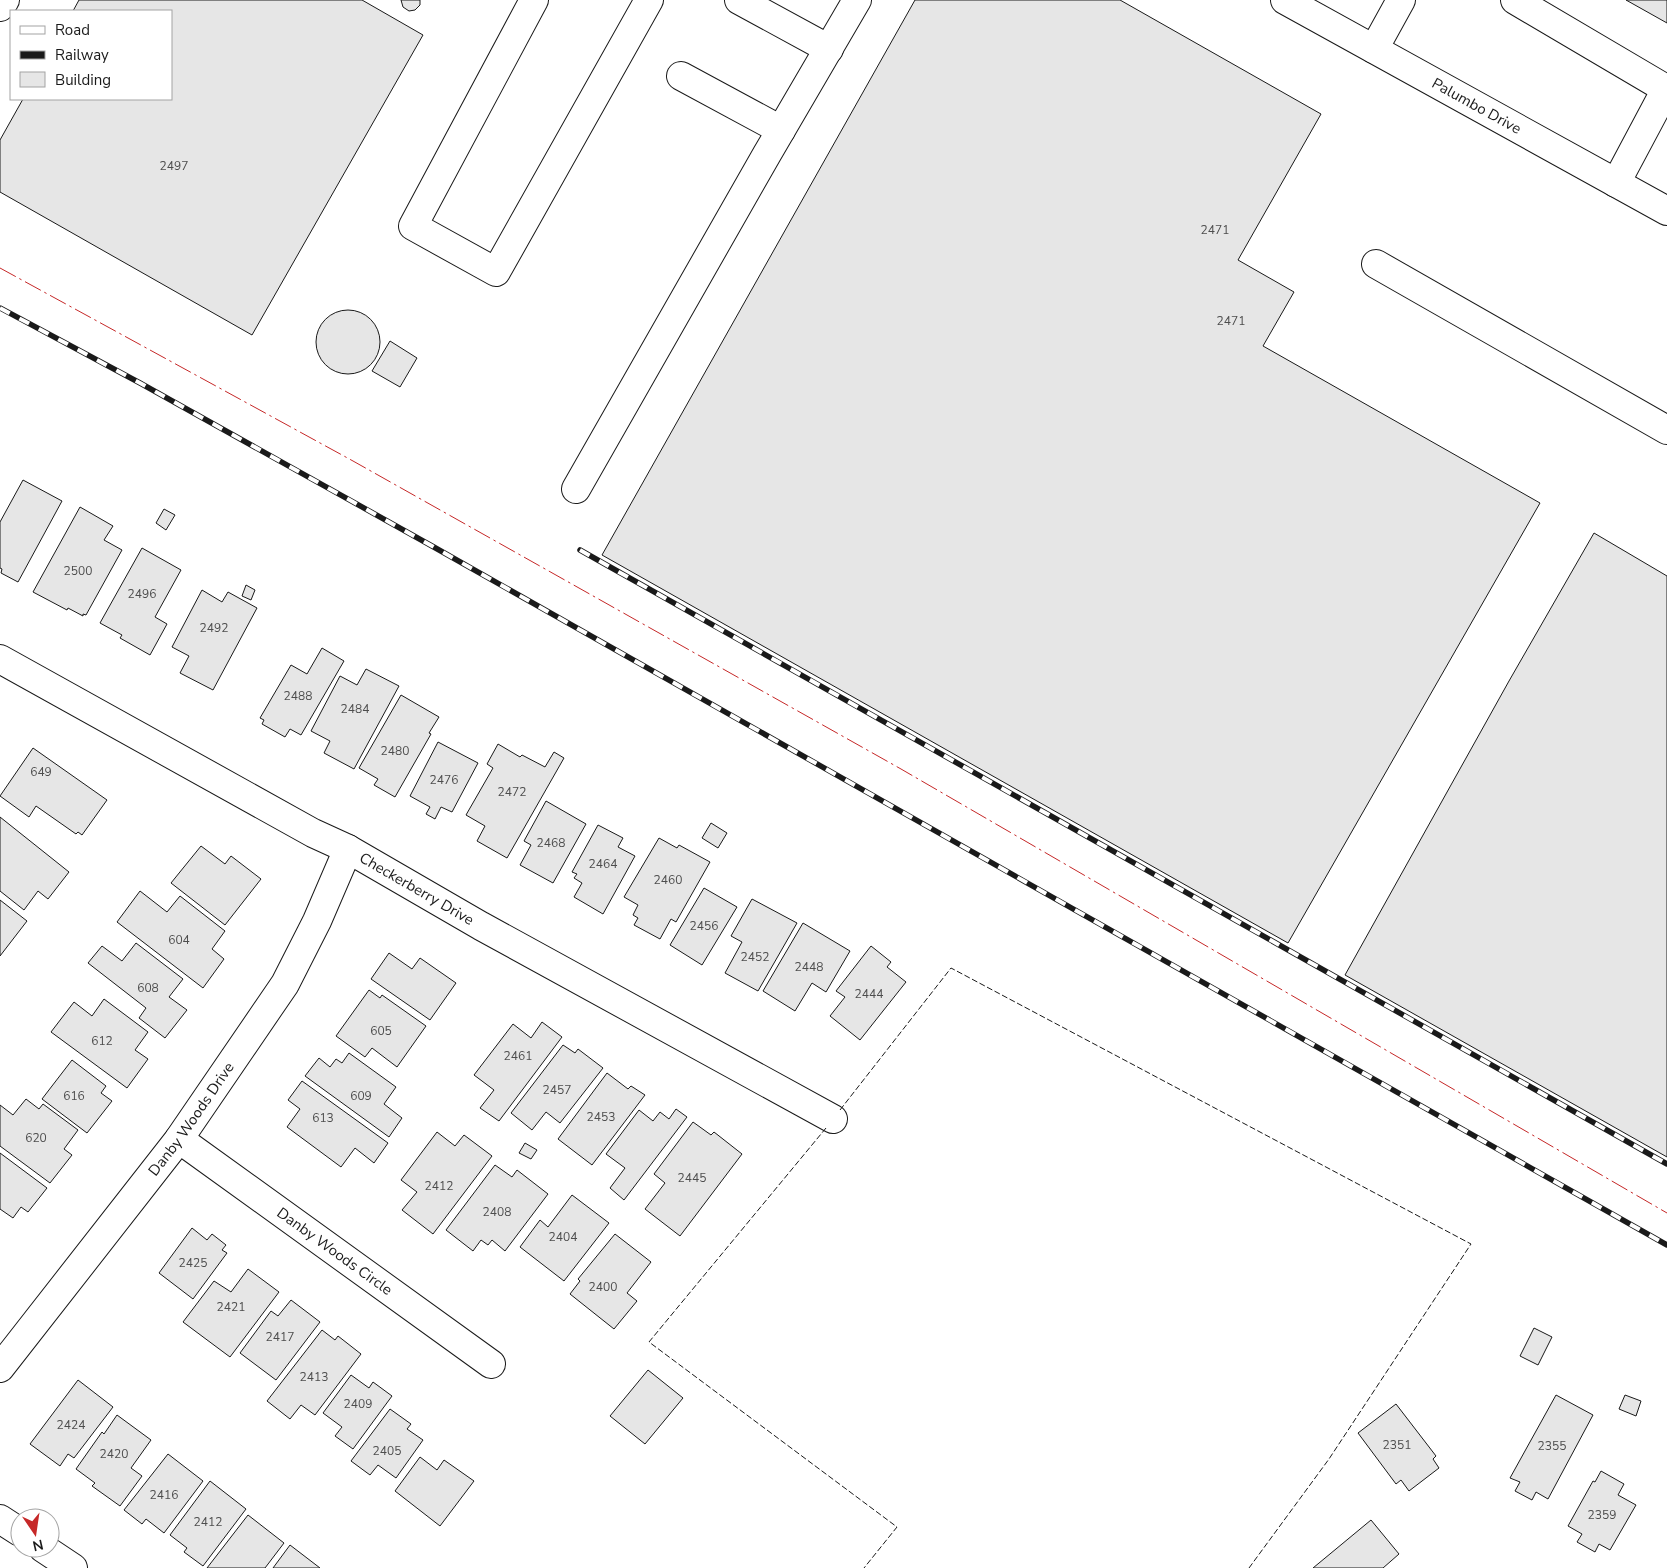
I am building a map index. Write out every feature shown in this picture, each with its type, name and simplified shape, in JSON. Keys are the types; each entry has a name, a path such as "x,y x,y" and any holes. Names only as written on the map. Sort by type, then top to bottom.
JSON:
{"street":[{"path":"0,7 5,0"},
{"path":"534,0 413,226 496,272 649,0"},
{"path":"739,0 829,49"},
{"path":"576,489 780,130 857,0"},
{"name":"Palumbo Drive","path":"1285,0 1667,211"},
{"path":"1374,49 1401,0"},
{"path":"1515,0 1666,90 1616,182"},
{"path":"681,76 780,130"},
{"path":"1376,264 1663,418"},
{"name":"Checkerberry Drive","path":"0,660 313,833 348,849 481,926 833,1119"},
{"name":"Danby Woods Drive","path":"0,1368 179,1139 285,984 317,921 348,849"},
{"name":"Danby Woods Circle","path":"179,1139 491,1364"},
{"path":"58,1558 73,1568"}],"building":[{"path":"79,0 362,0 423,35 252,335 0,192 0,140 22,100 172,100 172,10 74,10"},
{"path":"401,0 420,0 420,5 415,10 409,11 403,7"},
{"path":"915,0 1120,0 1321,114 1238,260 1294,292 1263,346 1540,503 1288,943 602,555"},
{"path":"1626,0 1667,0 1667,23"},
{"path":"342,310 354,310 371,319 378,330 380,342 378,354 371,365 354,374 342,374 330,369 321,360 316,348 316,336 321,324 330,315"},
{"path":"390,341 417,358 400,387 372,371"},
{"path":"23,480 62,501 18,582 1,573 0,522"},
{"path":"80,507 113,526 104,540 122,550 86,615 83,614 83,616 68,608 67,610 33,592"},
{"path":"164,509 175,515 166,530 156,523"},
{"path":"1594,533 1667,576 1667,1157 1345,975"},
{"path":"142,548 181,570 155,617 167,624 150,655 120,638 122,635 100,623"},
{"path":"246,585 255,590 251,600 242,596"},
{"path":"202,590 222,602 228,592 257,608 213,690 180,673 189,656 172,647"},
{"path":"322,648 344,661 301,735 290,729 285,737 262,724 264,720 260,718 291,665 307,674"},
{"path":"366,669 399,686 354,769 324,753 330,741 311,731 340,676 357,685"},
{"path":"401,695 439,717 395,797 374,785 378,779 359,768"},
{"path":"438,742 478,763 452,812 441,807 435,819 426,814 430,807 410,796"},
{"path":"498,744 520,757 522,755 545,767 554,752 564,758 507,858 477,841 485,826 466,815 493,768 487,764"},
{"path":"33,748 107,800 82,835 78,832 76,834 36,806 29,817 0,796"},
{"path":"546,801 586,824 553,883 520,865 531,845 524,841"},
{"path":"0,817 69,872 48,899 38,891 24,910 0,891"},
{"path":"711,823 727,833 718,848 702,838"},
{"path":"598,825 623,838 618,847 635,856 603,914 574,897 582,883 574,878 577,874 572,872"},
{"path":"659,838 677,848 679,845 710,862 676,922 671,919 660,939 634,925 638,918 633,915 638,905 624,897"},
{"path":"201,846 225,864 231,856 261,879 225,925 171,883"},
{"path":"704,888 737,907 702,965 670,945"},
{"path":"140,891 167,912 180,896 225,931 212,949 224,959 203,988 117,922"},
{"path":"752,899 797,923 758,991 725,973 742,942 731,936"},
{"path":"0,900 27,921 0,956"},
{"path":"803,923 850,951 826,992 812,983 795,1011 763,991"},
{"path":"136,943 183,979 169,997 187,1010 165,1038 139,1018 146,1008 88,963 102,946 122,961"},
{"path":"871,946 891,962 887,967 906,982 860,1040 830,1016 845,997 836,991"},
{"path":"389,953 412,969 420,958 456,983 430,1020 371,979"},
{"path":"369,990 380,998 382,995 426,1026 397,1067 372,1048 365,1057 336,1036"},
{"path":"104,999 148,1032 135,1050 148,1059 127,1088 51,1032 74,1002 92,1016"},
{"path":"542,1022 562,1037 499,1121 480,1108 494,1090 474,1075 513,1024 531,1038"},
{"path":"563,1045 575,1053 578,1049 603,1068 560,1123 546,1112 532,1130 511,1113"},
{"path":"349,1053 396,1087 384,1104 402,1118 389,1137 305,1076 319,1058 330,1067 336,1059 342,1063"},
{"path":"72,1060 106,1086 101,1093 112,1101 87,1133 42,1099"},
{"path":"607,1073 628,1089 631,1086 645,1095 592,1165 558,1139"},
{"path":"302,1081 388,1143 374,1163 355,1148 341,1167 287,1127 300,1109 288,1100"},
{"path":"26,1099 39,1109 43,1104 78,1130 64,1149 72,1155 50,1183 0,1146 0,1105 13,1115"},
{"path":"676,1109 687,1117 624,1200 610,1188 625,1168 606,1154 639,1110 653,1121 660,1112 669,1119"},
{"path":"693,1122 711,1135 714,1132 742,1154 680,1236 645,1209 665,1183 654,1174"},
{"path":"437,1132 455,1146 464,1135 492,1156 433,1234 402,1210 417,1192 401,1180"},
{"path":"525,1143 537,1150 531,1159 519,1153"},
{"path":"0,1153 47,1188 28,1212 21,1207 13,1218 0,1209"},
{"path":"495,1165 512,1177 517,1170 548,1194 505,1251 492,1240 488,1245 481,1240 473,1251 446,1230"},
{"path":"572,1195 609,1223 564,1281 520,1247 540,1220 548,1227"},
{"path":"192,1228 207,1240 212,1234 226,1245 222,1250 227,1253 193,1299 159,1273"},
{"path":"615,1234 651,1262 627,1293 637,1301 614,1329 570,1294 580,1281 578,1279"},
{"path":"248,1269 279,1292 230,1357 183,1322 214,1281 231,1292"},
{"path":"291,1300 320,1322 276,1380 240,1353 271,1311 278,1316"},
{"path":"1534,1328 1552,1337 1538,1365 1520,1356"},
{"path":"322,1330 335,1340 338,1336 361,1354 315,1415 301,1405 290,1419 267,1401"},
{"path":"648,1370 683,1398 645,1444 610,1416"},
{"path":"351,1375 369,1388 373,1382 392,1396 353,1449 335,1436 342,1427 323,1413"},
{"path":"78,1380 113,1407 74,1458 68,1454 60,1466 30,1444"},
{"path":"1556,1395 1593,1415 1548,1499 1536,1492 1532,1500 1515,1491 1520,1482 1510,1478"},
{"path":"1625,1395 1641,1401 1636,1416 1619,1409"},
{"path":"1396,1404 1436,1456 1433,1459 1439,1468 1409,1491 1401,1480 1396,1484 1358,1433"},
{"path":"390,1409 411,1424 407,1429 423,1440 396,1478 378,1465 370,1475 351,1461"},
{"path":"117,1415 151,1440 131,1468 142,1476 120,1506 92,1486 95,1483 76,1469 102,1432 104,1434"},
{"path":"168,1454 203,1481 164,1533 146,1519 142,1524 124,1510"},
{"path":"420,1457 437,1470 444,1460 474,1481 440,1526 395,1491"},
{"path":"1601,1471 1624,1484 1618,1495 1636,1505 1610,1550 1599,1544 1595,1552 1577,1542 1582,1534 1568,1526 1593,1481 1595,1482"},
{"path":"210,1481 246,1509 203,1566 184,1552 187,1548 170,1535"},
{"path":"248,1515 284,1543 265,1568 207,1568"},
{"path":"1371,1520 1399,1554 1383,1568 1313,1568"},
{"path":"290,1545 320,1568 273,1568"}],"railway":[{"path":"0,308 140,383 432,546 1667,1245"},
{"path":"580,550 1667,1164"}],"fence":[{"path":"840,1110 951,968 1471,1244 1329,1459 1249,1568"},
{"path":"826,1128 649,1342 897,1527 864,1568"}],"power":[{"path":"0,268 353,461 901,769 1667,1213"}]}
